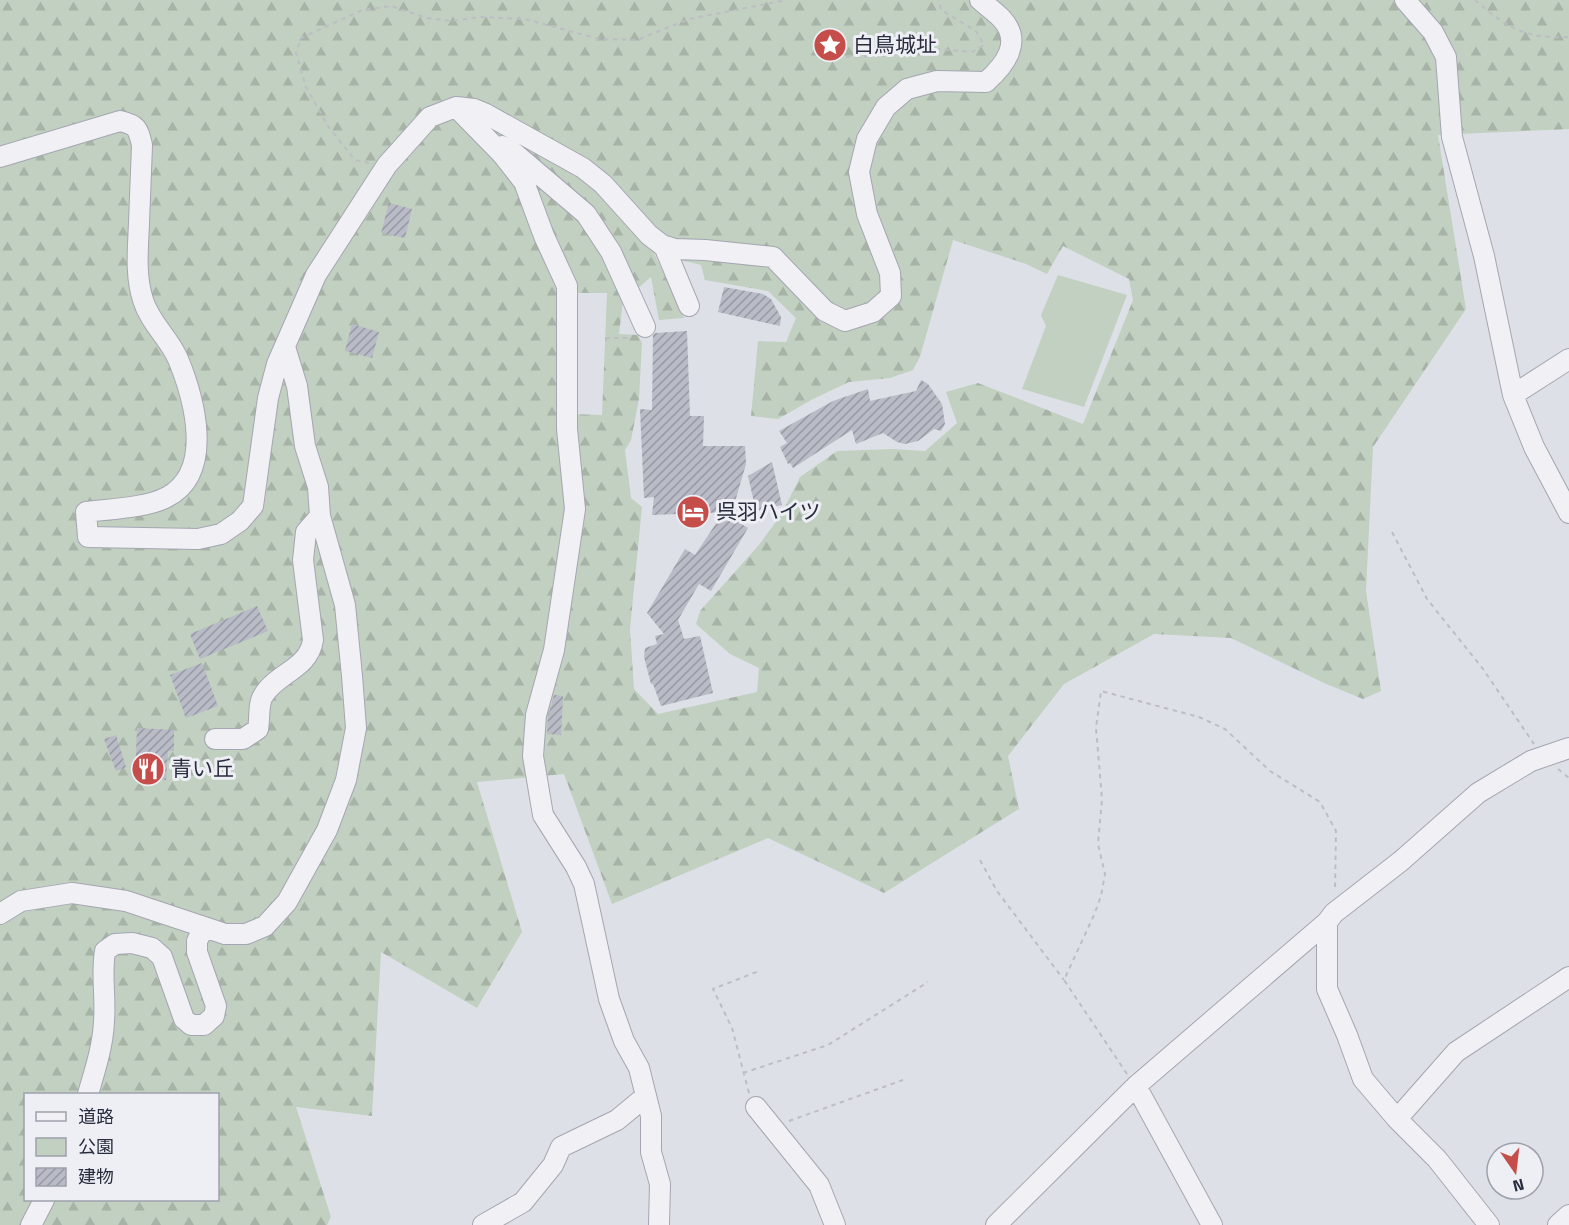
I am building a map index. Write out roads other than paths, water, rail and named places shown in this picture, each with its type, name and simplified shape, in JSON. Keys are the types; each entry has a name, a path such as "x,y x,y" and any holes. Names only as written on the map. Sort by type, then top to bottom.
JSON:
{"street":[{"path":"0,157 120,121 132,124 138,130 141,145 138,278 143,301 150,317 178,359 194,413 197,452 185,480 175,492 165,499 86,512 88,537 198,539 221,534 240,520 253,506 268,398 277,364 316,275 387,165 430,117 456,107 474,109 486,114 583,168 603,184 649,235 664,246 675,249 773,257 825,311 845,321 873,312 891,296 890,273 867,214 859,172 867,139 886,107 907,88 937,81 986,82 1002,68 1010,53 1010,33 1003,19 980,0"},
{"path":"1405,0 1433,32 1446,57 1452,136 1484,256 1513,395 1534,447 1569,513"},
{"path":"456,107 502,154 524,182 544,236 567,286 567,429 575,509 554,650 536,714 533,756 543,815 576,867 584,884 609,999 624,1041 639,1068 651,1116 651,1152 660,1184 659,1225"},
{"path":"484,136 512,151 586,214 611,252 640,332"},
{"path":"664,246 689,306"},
{"path":"0,914 21,902 72,893 126,901 225,934 246,934 265,926 287,902 327,830 346,780 356,728 352,676 345,605 320,516 318,487 305,446 297,386 285,347"},
{"path":"1513,395 1569,359"},
{"path":"215,739 243,739 258,729 261,699 267,690 303,662 311,652 313,640 303,560 306,532 320,516"},
{"path":"996,1225 1136,1086 1478,794 1505,775 1542,757 1569,748"},
{"path":"1330,918 1327,989 1363,1079 1397,1119 1437,1159 1489,1225"},
{"path":"89,1093 99,1058 104,1021 102,971 105,951 115,944 132,943 152,948 162,957 184,1019 191,1024 204,1025 214,1016 216,1006 197,952 197,941 204,927"},
{"path":"1397,1119 1456,1052 1569,977"},
{"path":"1136,1086 1212,1225"},
{"path":"483,1225 523,1202 553,1165 561,1148 617,1120 646,1096"},
{"path":"756,1107 819,1185 834,1225"},
{"path":"31,1225 43,1201"},
{"path":"1558,1225 1569,1215"}],"place":[{"name":"白鳥城址","path":"830,45"},
{"name":"呉羽ハイツ","path":"693,512"},
{"name":"青い丘","path":"148,769"}]}
